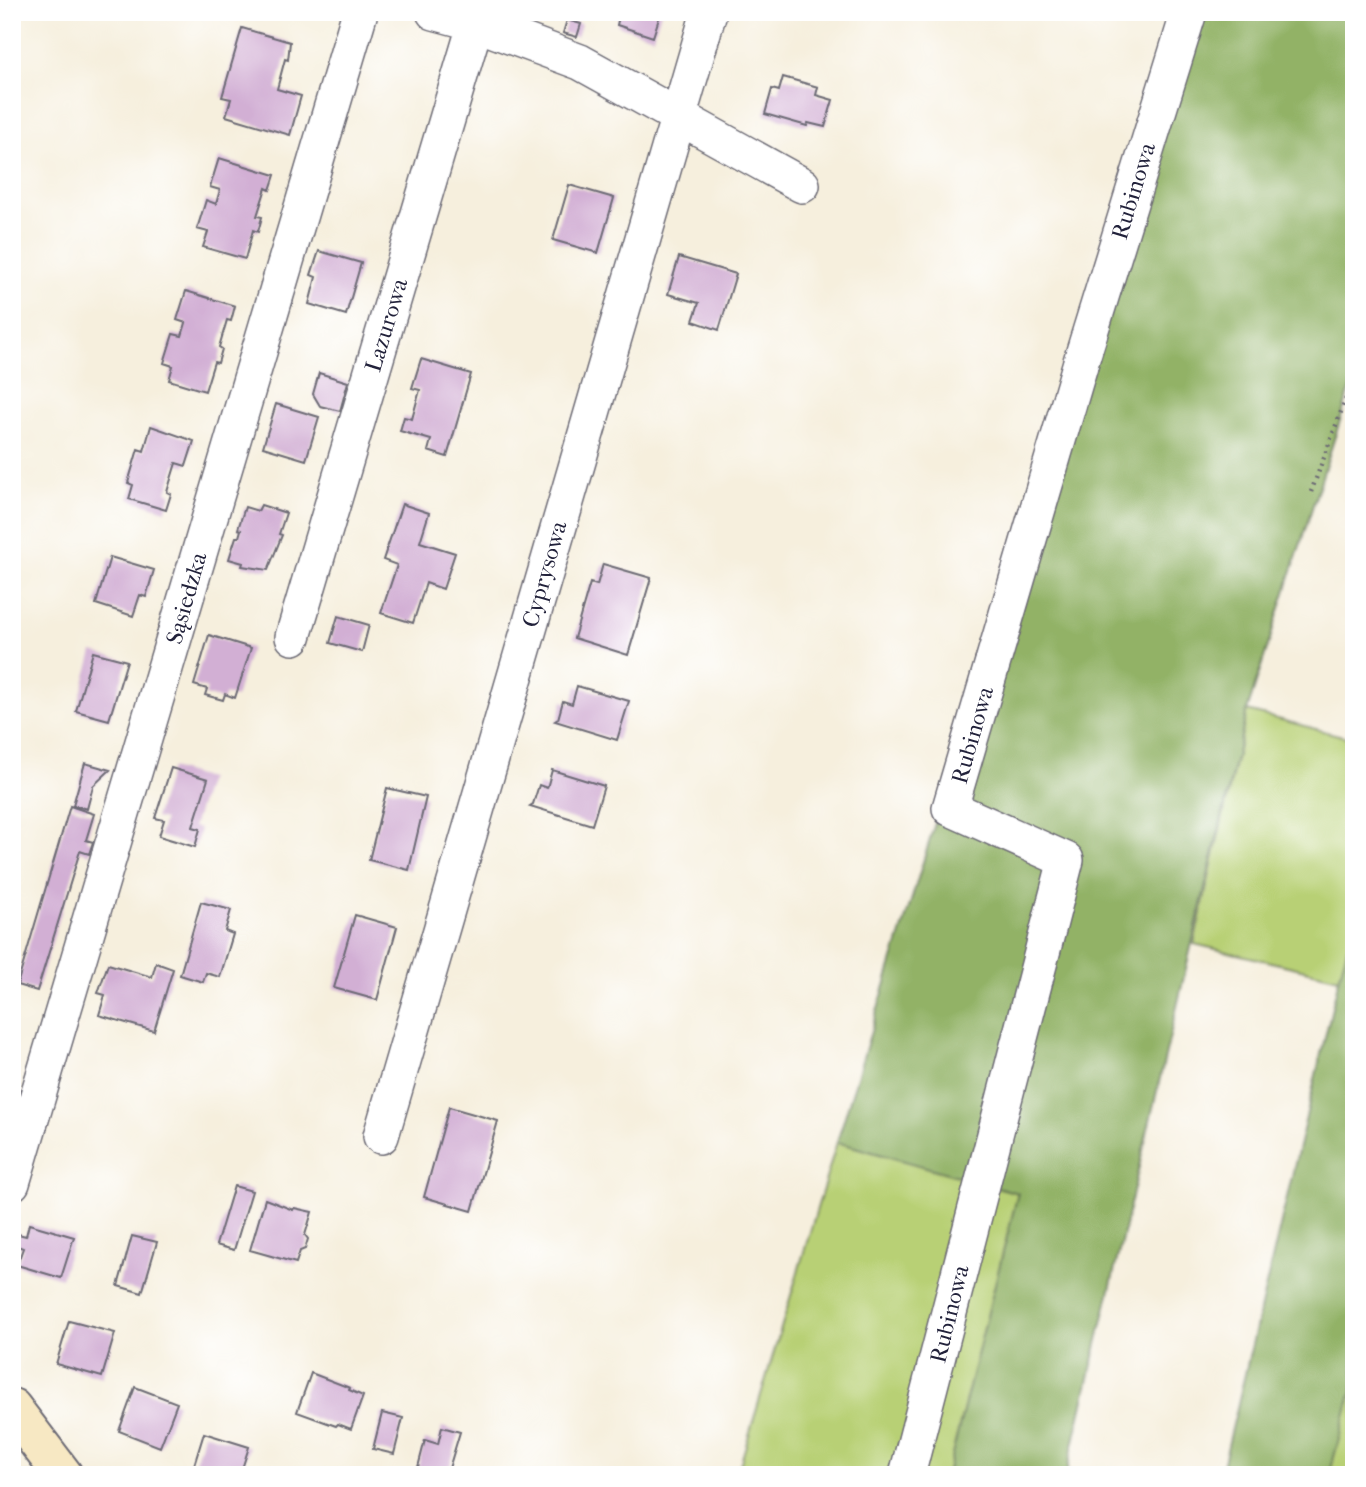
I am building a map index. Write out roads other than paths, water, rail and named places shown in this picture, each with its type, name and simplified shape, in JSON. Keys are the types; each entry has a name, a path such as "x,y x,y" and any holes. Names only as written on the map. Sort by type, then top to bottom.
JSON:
{"main road":[{"path":"12,1408 63,1475"}],"street":[{"name":"Sąsiedzka","path":"12,1183 360,12"},
{"path":"434,12 477,18 580,62 802,185"},
{"name":"Cyprysowa","path":"381,1136 709,12"},
{"name":"Rubinowa","path":"907,1475 1066,860 950,808 1083,355 1189,12"},
{"name":"Lazurowa","path":"293,637 477,18"}]}
